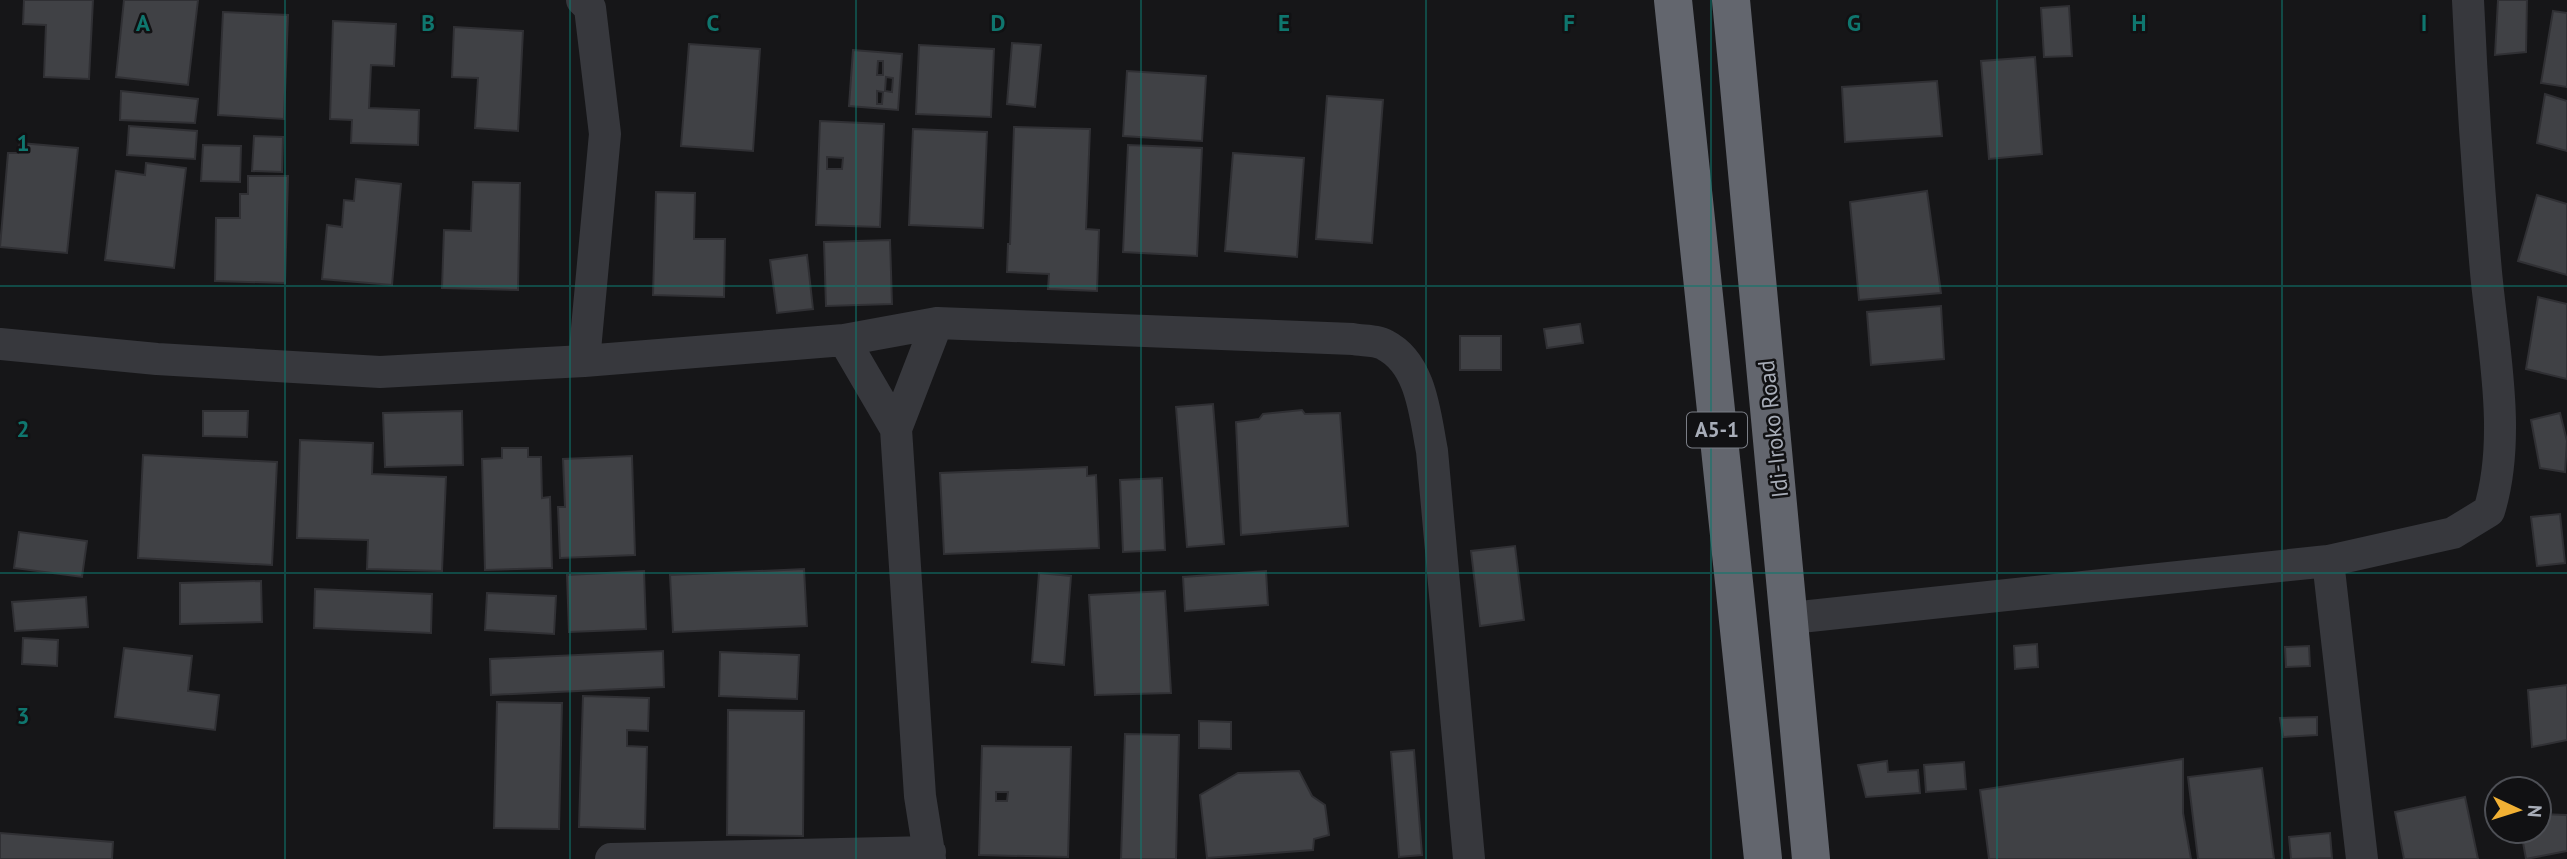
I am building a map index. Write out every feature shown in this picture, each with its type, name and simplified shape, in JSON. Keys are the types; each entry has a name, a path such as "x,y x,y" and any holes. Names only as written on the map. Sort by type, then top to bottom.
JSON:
{"highway":[{"name":"A5-1","path":"1673,0 1763,859"},
{"name":"Idi-Iroko Road","path":"1731,0 1791,618 1811,859"}],"street":[{"path":"582,0 590,8 605,134 584,361"},
{"path":"1791,618 2328,561 2453,533 2489,511 2498,483 2498,407 2473,126 2468,0"},
{"path":"0,344 157,359 380,372 584,361 844,340 937,323 1353,340 1385,344 1402,360 1419,388 1432,452 1469,859"},
{"path":"611,859 930,856 920,796 896,429 937,323"},
{"path":"844,340 896,429"},
{"path":"2328,561 2362,859"}],"building":[{"path":"24,0 93,0 89,79 44,77 46,25 23,24"},
{"path":"124,0 198,0 188,85 116,77"},
{"path":"2498,0 2527,0 2526,52 2495,55"},
{"path":"2069,6 2072,56 2044,57 2041,8"},
{"path":"2553,11 2567,13 2567,87 2541,83"},
{"path":"223,12 288,15 284,119 218,115"},
{"path":"333,21 396,24 394,66 371,65 369,108 419,110 418,145 351,143 352,120 330,119"},
{"path":"454,27 523,31 518,131 475,128 478,78 452,77"},
{"path":"1012,43 1041,45 1035,107 1007,104"},
{"path":"689,44 760,49 753,151 681,146"},
{"path":"919,45 994,49 991,117 916,114"},
{"path":"853,50 902,54 898,110 849,106","holes":["878,61 883,61 883,75 877,75","886,77 893,78 892,92 885,91","877,91 883,92 882,104 877,104"]},
{"path":"2035,57 2042,154 1989,159 1981,61"},
{"path":"1127,71 1206,76 1202,141 1123,136"},
{"path":"1937,81 1942,136 1845,142 1842,87"},
{"path":"121,91 198,99 195,123 120,120"},
{"path":"2545,94 2567,101 2567,151 2537,143"},
{"path":"1327,96 1383,100 1372,243 1316,239"},
{"path":"820,121 884,124 880,227 816,225","holes":["827,157 843,158 842,169 827,169"]},
{"path":"129,126 197,131 195,159 127,155"},
{"path":"1014,127 1090,129 1086,229 1099,230 1097,291 1048,289 1049,274 1007,272"},
{"path":"913,129 987,132 983,228 909,225"},
{"path":"254,136 283,137 282,172 252,171"},
{"path":"20,143 78,148 67,253 0,247 8,153 18,153"},
{"path":"203,145 241,146 240,182 201,181"},
{"path":"1128,145 1202,148 1197,256 1123,252"},
{"path":"1233,153 1304,158 1297,257 1225,251"},
{"path":"146,163 186,168 174,268 105,260 116,171 145,175"},
{"path":"248,176 288,176 285,283 215,281 216,218 240,218 240,194 248,194"},
{"path":"356,179 401,184 392,285 322,279 327,225 342,227 344,200 354,201"},
{"path":"473,182 520,183 518,290 442,288 444,230 471,231"},
{"path":"1927,191 1941,293 1859,300 1850,202"},
{"path":"656,192 695,193 694,239 725,239 724,297 653,295"},
{"path":"2537,195 2567,204 2567,275 2518,261"},
{"path":"890,240 892,304 826,306 824,242"},
{"path":"807,255 813,309 777,313 770,260"},
{"path":"2538,297 2567,304 2567,379 2526,369"},
{"path":"1941,306 1944,359 1871,365 1867,312"},
{"path":"1580,324 1583,343 1547,348 1544,329"},
{"path":"1460,336 1501,336 1501,370 1460,370"},
{"path":"1213,404 1224,544 1187,547 1176,407"},
{"path":"1302,410 1305,414 1340,413 1348,526 1241,535 1236,422 1259,419 1263,414"},
{"path":"203,411 248,411 247,437 203,436"},
{"path":"462,411 463,465 385,467 383,413"},
{"path":"2560,413 2567,441 2565,472 2540,468 2531,420"},
{"path":"300,440 373,443 372,474 446,477 442,571 367,569 368,540 297,538"},
{"path":"502,448 528,448 528,457 541,457 542,498 550,497 552,568 485,570 482,459 502,458"},
{"path":"143,455 277,462 272,565 138,558"},
{"path":"632,456 635,555 560,558 558,507 565,507 563,459"},
{"path":"1087,467 1087,476 1096,475 1099,548 944,554 940,473"},
{"path":"1162,478 1165,550 1123,552 1120,480"},
{"path":"2560,514 2565,563 2537,566 2531,517"},
{"path":"19,532 87,541 82,577 14,568"},
{"path":"1515,546 1524,620 1480,626 1471,551"},
{"path":"804,569 807,626 673,632 670,575"},
{"path":"644,571 646,629 569,632 567,575"},
{"path":"1266,571 1268,605 1185,611 1183,577"},
{"path":"1039,573 1071,576 1064,665 1032,662"},
{"path":"261,581 262,622 180,624 180,583"},
{"path":"315,589 432,594 431,633 314,628"},
{"path":"1165,591 1171,693 1095,695 1089,595"},
{"path":"487,593 556,596 554,634 485,630"},
{"path":"86,597 88,627 15,631 12,602"},
{"path":"23,638 58,640 57,666 22,664"},
{"path":"2037,644 2038,667 2015,669 2014,646"},
{"path":"2309,646 2310,666 2286,667 2285,647"},
{"path":"124,648 192,656 188,691 219,695 215,730 115,717"},
{"path":"663,651 664,687 491,695 490,659"},
{"path":"720,652 799,655 797,699 719,696"},
{"path":"2567,685 2567,740 2532,747 2528,690"},
{"path":"583,696 649,698 648,731 627,730 627,746 647,747 645,829 579,827"},
{"path":"497,702 562,703 559,829 494,828"},
{"path":"728,710 804,711 803,836 727,835"},
{"path":"2317,717 2317,735 2283,737 2280,718"},
{"path":"1199,721 1231,722 1231,749 1199,748"},
{"path":"1125,734 1179,735 1176,859 1121,859"},
{"path":"982,746 1071,747 1068,857 979,855","holes":["996,792 1008,792 1007,801 996,801"]},
{"path":"1414,750 1422,855 1399,857 1391,752"},
{"path":"2183,759 2183,813 2191,859 1989,859 1980,790"},
{"path":"1887,761 1888,772 1918,770 1920,793 1866,797 1858,765"},
{"path":"1964,762 1966,789 1926,792 1924,765"},
{"path":"2262,768 2274,859 2198,859 2188,777"},
{"path":"1299,771 1312,796 1325,805 1329,835 1314,839 1313,850 1207,858 1200,795 1238,773"},
{"path":"2465,797 2478,859 2404,859 2395,812"},
{"path":"2553,814 2567,815 2567,851 2526,859 2524,845 2553,845"},
{"path":"0,833 113,842 112,859 0,859"},
{"path":"2330,833 2332,858 2291,859 2289,837"}]}
